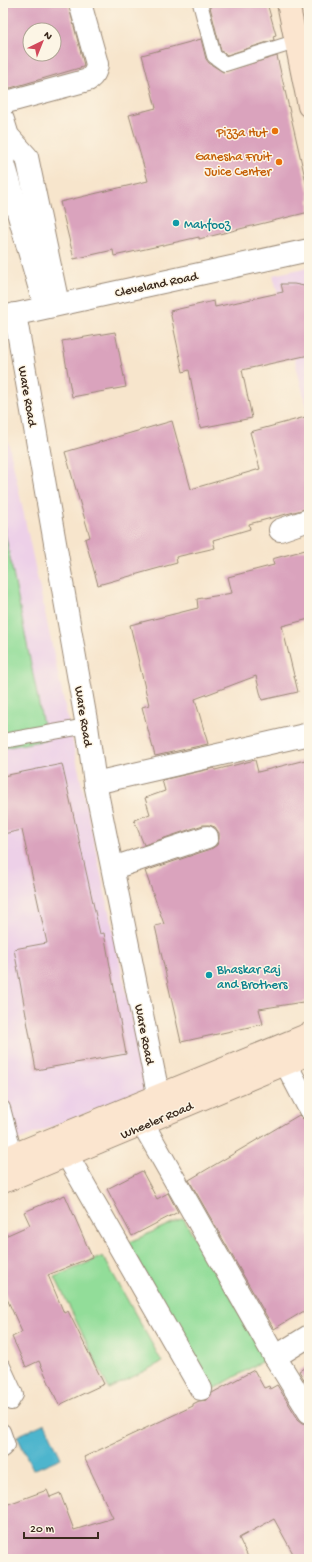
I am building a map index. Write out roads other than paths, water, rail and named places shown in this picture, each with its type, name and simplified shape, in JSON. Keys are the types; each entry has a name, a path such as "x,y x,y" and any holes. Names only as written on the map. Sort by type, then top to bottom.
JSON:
{"main road":[{"path":"288,3 309,106"},
{"name":"Wheeler Road","path":"9,1156 309,1034"},
{"name":"Wheeler Road","path":"3,1182 309,1054"},
{"path":"98,1120 106,1140"}],"street":[{"path":"3,103 88,80 93,76 96,71 97,64 80,3"},
{"path":"5,128 4,163 51,306"},
{"name":"Cleveland Road","path":"9,315 309,250"},
{"name":"Ware Road","path":"9,315 87,726 95,784 158,1095 153,1120 275,1357 309,1412"},
{"path":"280,530 309,520"},
{"path":"95,784 309,734"},
{"path":"112,868 207,837"},
{"path":"286,1064 309,1108"},
{"path":"67,1155 201,1389"},
{"path":"275,1357 309,1336"}],"lane":[{"path":"200,3 214,56 225,64 296,42"},
{"path":"3,741 87,726"},
{"path":"3,1108 9,1156"},
{"path":"3,1366 16,1395 11,1403"},
{"path":"3,1431 8,1445 3,1450"}],"water":[{"path":"45,1423 61,1458 33,1470 17,1436"}],"place":[{"name":"Pizza Hut","path":"275,131"},
{"name":"Ganesha Fruit Juice Center","path":"279,162"},
{"name":"Mahfooz","path":"176,223"},
{"name":"Bhaskar Raj and Brothers","path":"209,975"}]}
